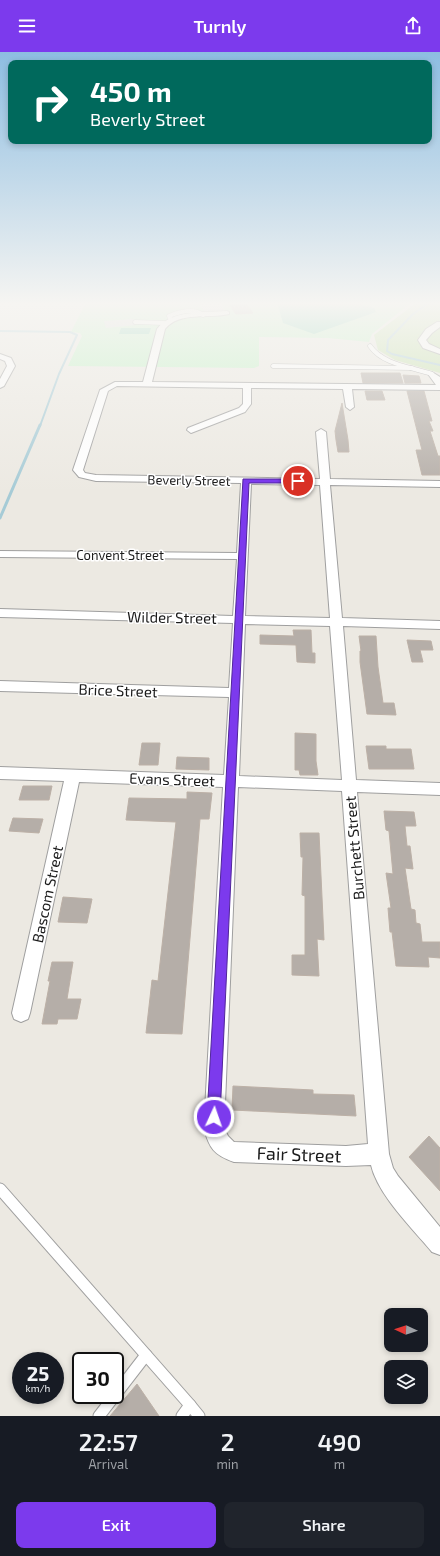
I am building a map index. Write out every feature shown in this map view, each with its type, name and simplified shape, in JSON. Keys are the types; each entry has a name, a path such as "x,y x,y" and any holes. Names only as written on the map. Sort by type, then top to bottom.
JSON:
{"street":[{"path":"0,386 11,368 10,366"},
{"path":"152,366 147,384 440,387 437,379 432,374"},
{"name":"Beverly Street","path":"147,384 111,385 104,390 79,466 78,470 82,475 103,478 440,484"},
{"path":"191,430 242,410 247,404 247,385"},
{"path":"347,386 350,407"},
{"name":"Burchett Street","path":"320,432 379,1154 383,1171 390,1184 440,1244"},
{"path":"230,781 246,481"},
{"name":"Convent Street","path":"0,554 241,556"},
{"name":"Wilder Street","path":"0,613 440,625"},
{"name":"Brice Street","path":"0,686 235,693"},
{"name":"Evans Street","path":"0,773 440,788"},
{"name":"Bascom Street","path":"21,1013 73,775"},
{"name":"Fair Street","path":"230,781 214,1117 214,1128 220,1145 226,1150 234,1152 346,1156 379,1154"}],"lane":[{"path":"274,366 412,368"},
{"path":"406,366 432,374"},
{"path":"0,1189 199,1416"},
{"path":"99,1416 146,1355"},
{"path":"182,1416 190,1405"}],"green space":[{"path":"68,366 259,366 254,368"},
{"path":"415,366 440,366 440,373"}],"building":[{"path":"361,373 400,373 403,383 363,383"},
{"path":"403,375 419,376 421,383 405,383"},
{"path":"365,391 382,391 385,400 367,400"},
{"path":"407,391 424,391 432,421 429,421 433,431 430,431 438,456 440,456 440,475 422,475 416,450 422,450"},
{"path":"342,403 349,452 338,452 336,440 335,431"},
{"path":"293,630 311,630 312,653 315,653 315,663 297,662 296,645 260,644 260,635 294,636"},
{"path":"359,636 376,636 378,667 383,703 394,703 396,715 367,714 360,662 361,651"},
{"path":"407,640 431,641 433,650 420,650 423,662 412,662"},
{"path":"295,733 316,734 316,761 318,775 300,775 299,770 295,770"},
{"path":"142,743 160,743 158,765 139,765"},
{"path":"366,746 386,746 386,749 411,749 414,769 369,769"},
{"path":"177,757 209,758 209,770 176,769"},
{"path":"23,786 52,786 49,800 19,800"},
{"path":"187,792 212,793 209,819 200,819 182,1034 146,1033 152,980 158,981 176,822 126,820 129,798 187,799"},
{"path":"384,811 414,812 416,826 405,826 407,846 410,846 413,869 405,868 411,909 415,910 416,923 420,924 422,942 440,942 440,958 428,957 429,967 396,966 392,932 390,932 388,908 391,908 386,873 393,874 389,831 386,830"},
{"path":"13,818 43,819 39,833 9,831"},
{"path":"300,833 319,833 324,940 317,939 319,976 292,975 292,955 305,955 305,896 302,895 303,857 301,857"},
{"path":"63,897 92,899 87,923 58,922"},
{"path":"52,962 73,962 67,999 81,999 77,1019 58,1019 57,1024 42,1024 50,981 48,981"},
{"path":"233,1086 313,1090 313,1094 354,1095 356,1116 232,1110"},
{"path":"429,1136 440,1148 440,1191 409,1157"},
{"path":"137,1384 159,1416 110,1416 120,1404 124,1404 124,1399"}],"waterway":[{"path":"40,426 63,366"},
{"path":"0,518 40,425"}],"route":[{"path":"214,1117 241,556 246,481 298,481"}]}
